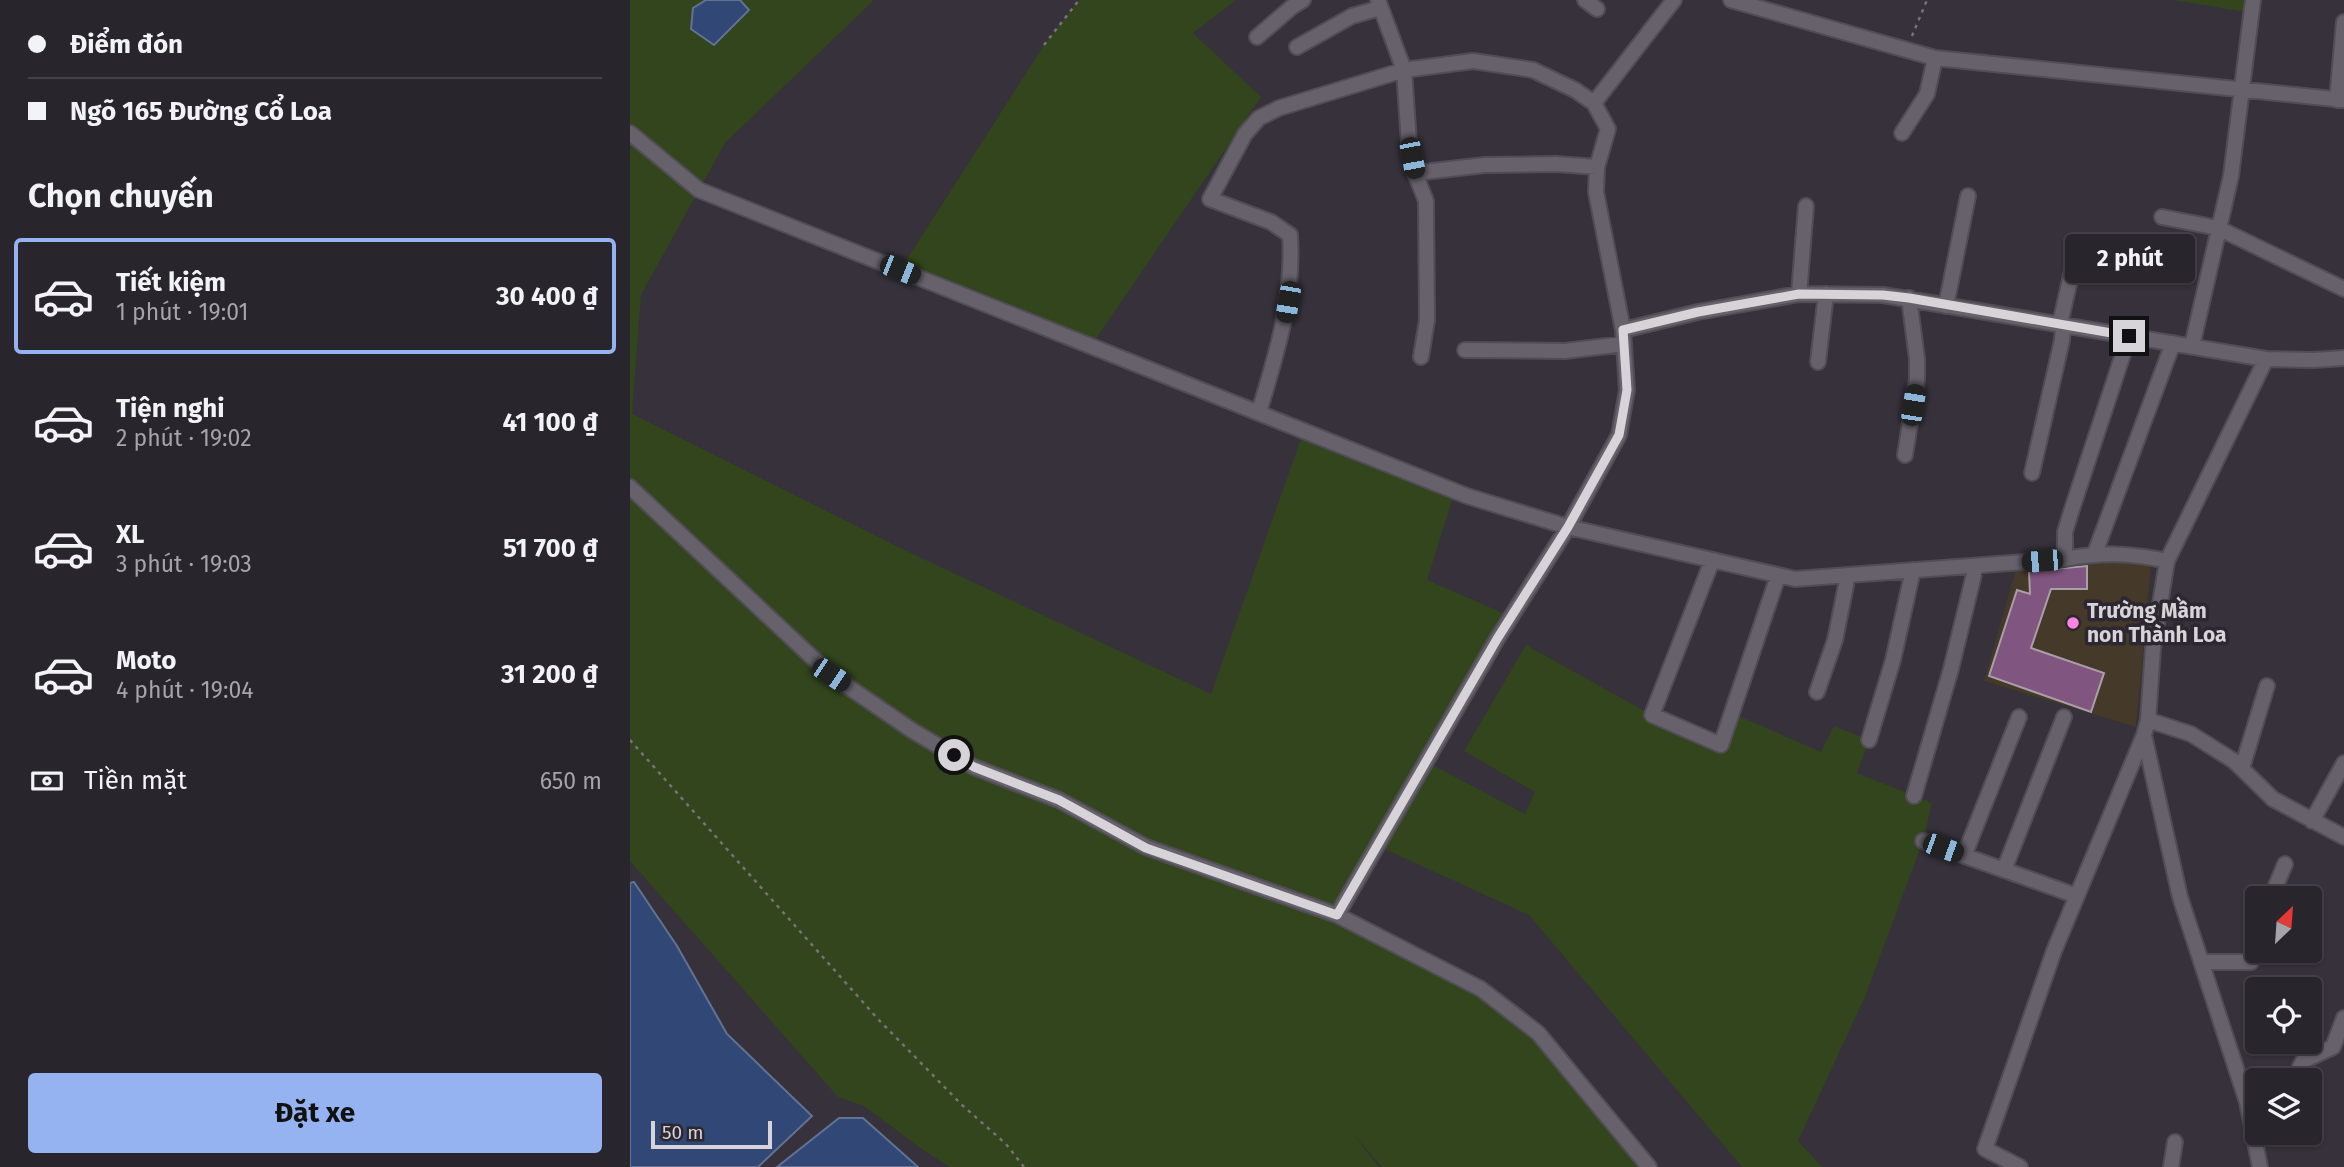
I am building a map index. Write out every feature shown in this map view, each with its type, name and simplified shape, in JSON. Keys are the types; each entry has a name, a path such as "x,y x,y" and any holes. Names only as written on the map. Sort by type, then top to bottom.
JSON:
{"street":[{"path":"1257,37 1303,0"},
{"path":"1594,103 1674,0"},
{"path":"1731,0 1935,58 2340,100 2344,22"},
{"path":"2192,346 2231,176 2253,0"},
{"path":"1297,47 1379,4 1404,71 1409,143 1415,173 1426,201 1427,320 1421,357"},
{"path":"1902,133 1927,94 1935,58"},
{"path":"1259,412 1283,330 1292,261 1290,235 1271,222 1210,199 1245,134 1259,118 1279,108 1404,71 1474,61 1533,71 1575,90 1594,103 1608,129 1597,167 1596,192 1624,337 1627,390 1619,435 1568,527 1497,639 1337,915"},
{"path":"630,132 699,190 1467,496 1568,527 1794,579 2064,559 2095,553 2134,554 2167,561"},
{"path":"1415,173 1485,165 1556,164 1597,167"},
{"path":"1946,306 1968,196"},
{"path":"1799,294 1806,206"},
{"path":"2162,216 2218,228 2344,289"},
{"path":"2032,473 2062,340 2062,325 2078,244"},
{"path":"1465,351 1566,351 1624,337 1698,312 1799,294 1826,294 1909,298 2266,359 2344,358"},
{"path":"1818,362 1826,294"},
{"path":"1905,455 1917,379 1909,298"},
{"path":"2064,559 2066,532 2072,509 2129,336"},
{"path":"2095,553 2173,343"},
{"path":"2020,1167 1984,1149 2054,951 2144,735 2148,720 2153,648 2167,561 2266,359"},
{"path":"630,487 831,675 914,732 974,767 1059,800 1146,848 1337,915 1481,989 1538,1033 1648,1167"},
{"path":"1712,561 1652,715 1721,745 1778,576"},
{"path":"1914,796 1951,669 1976,566"},
{"path":"1869,740 1893,660 1913,570"},
{"path":"1817,692 1835,640 1848,575"},
{"path":"2242,768 2267,686"},
{"path":"1964,856 2019,717"},
{"path":"2004,870 2064,717"},
{"path":"2148,720 2191,734 2234,761 2273,799 2344,837"},
{"path":"2144,735 2180,897 2201,962 2245,1076"},
{"path":"2312,821 2344,763"},
{"path":"1923,841 2077,897"},
{"path":"2276,886 2285,864"},
{"path":"2201,962 2245,962"},
{"path":"2299,1068 2302,1061 2333,1047 2344,1018"},
{"path":"2171,1167 2175,1142"},
{"path":"2257,1145 2260,1167"}],"path":[{"path":"1044,45 1079,0"},
{"path":"1906,50 1927,0"},
{"path":"630,740 877,1018 962,1105 1006,1144 1024,1167"}],"shaded area":[{"name":"Trường Mầm non Thành Loa","path":"2128,561 2151,565 2136,727 1984,681 2017,566"}],"green space":[{"path":"630,0 706,0 693,8 748,11 740,0 874,0 725,143 641,295 632,414 898,547 1211,694 1304,430 1455,491 1427,580 1512,617 1427,762 1525,814 1535,792 1464,751 1526,645 1652,715 1720,745 1732,713 1821,752 1834,726 1869,740 1857,773 1932,803 1923,841 1864,999 1798,1141 1822,1167 1742,1167 1529,915 1378,846 1338,915 1409,951 1538,1033 1647,1167 1382,1167 1352,1133 1379,1167 950,1167 864,1106 838,1097 630,861"},
{"path":"1079,0 1236,0 1193,33 1261,97 1091,346 900,270 1044,45"},
{"path":"2173,0 2253,0 2251,13"}],"water":[{"path":"706,0 740,0 749,10 714,45 691,29 693,8"},
{"path":"634,882 677,946 727,1034 812,1116 758,1167 630,1167 630,883"},
{"path":"839,1118 863,1118 918,1167 777,1167"}],"building":[{"path":"2087,566 2087,589 2051,589 2031,648 2104,673 2091,712 1989,676 2017,590 2030,594 2029,571"}],"place":[{"name":"Trường Mầm non Thành Loa","path":"2073,623"}],"route":[{"path":"954,755 974,767 1059,800 1146,848 1337,915 1497,639 1568,527 1619,435 1627,390 1623,330 1698,312 1799,294 1826,294 1909,298 2129,336"}]}
